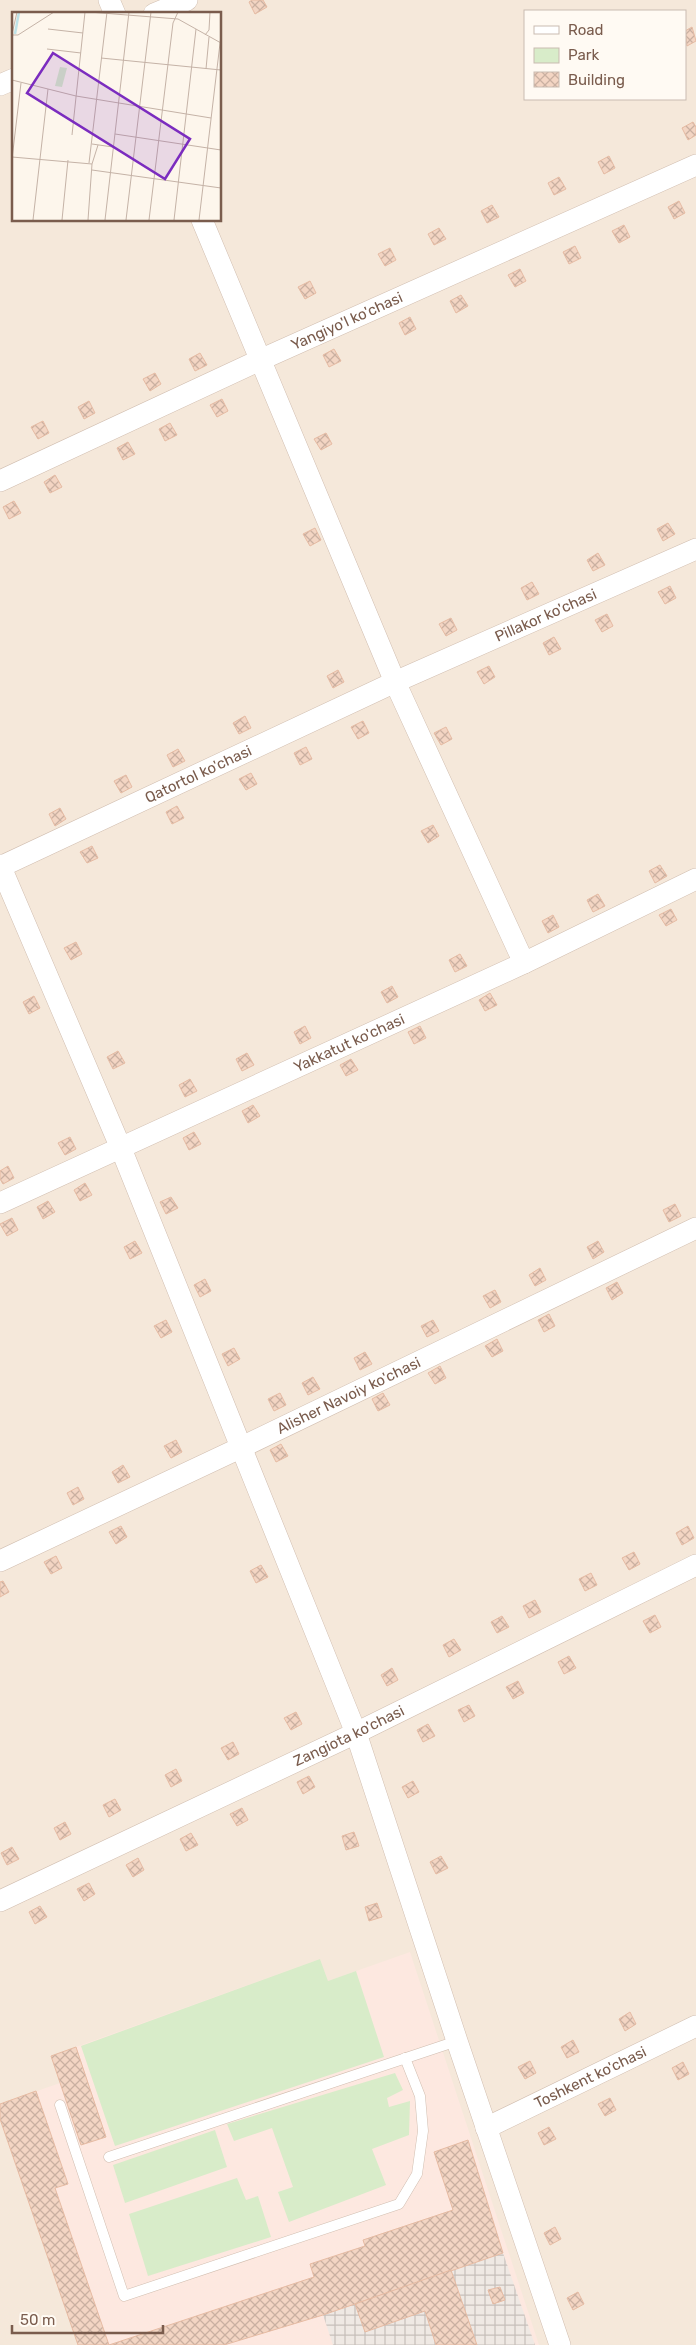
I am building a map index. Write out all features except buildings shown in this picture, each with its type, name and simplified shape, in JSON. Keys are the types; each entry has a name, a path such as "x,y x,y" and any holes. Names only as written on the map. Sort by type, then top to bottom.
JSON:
{"street":[{"path":"109,0 114,12"},
{"path":"159,12 187,0"},
{"path":"0,85 12,80"},
{"name":"Yangiyo'l ko'chasi","path":"0,481 260,360 696,165"},
{"path":"202,221 395,682 524,963"},
{"name":"Pillakor ko'chasi","path":"395,682 696,549"},
{"name":"Qatortol ko'chasi","path":"0,866 395,682"},
{"path":"0,866 120,1146 356,1732 457,2041 560,2345"},
{"name":"Yakkatut ko'chasi","path":"0,1203 120,1146 693,887"},
{"name":"Alisher Navoiy ko'chasi","path":"0,1561 242,1447 696,1228"},
{"name":"Zangiota ko'chasi","path":"0,1901 356,1732 696,1565"},
{"name":"Toshkent ko'chasi","path":"486,2128 696,2026"}],"lane":[{"path":"109,2157 457,2041"},
{"path":"60,2105 124,2296 399,2204 417,2174 423,2131 420,2096 404,2058"}],"shaded area":[{"path":"0,0 696,0 696,2345 0,2345"},
{"path":"410,1952 539,2345 78,2345 0,2119 0,2104 60,2083 51,2056 320,1959 328,1981"},
{"path":"503,2253 535,2345 333,2345 323,2315"}],"green space":[{"path":"320,1959 328,1981 356,1971 384,2057 115,2146 81,2046"},
{"path":"395,2073 403,2090 387,2098 389,2107 410,2101 409,2135 372,2149 386,2185 289,2222 278,2192 293,2187 272,2128 234,2141 227,2124"},
{"path":"215,2130 227,2167 125,2203 113,2165"},
{"path":"237,2178 246,2200 258,2196 271,2237 148,2276 129,2214"}]}
